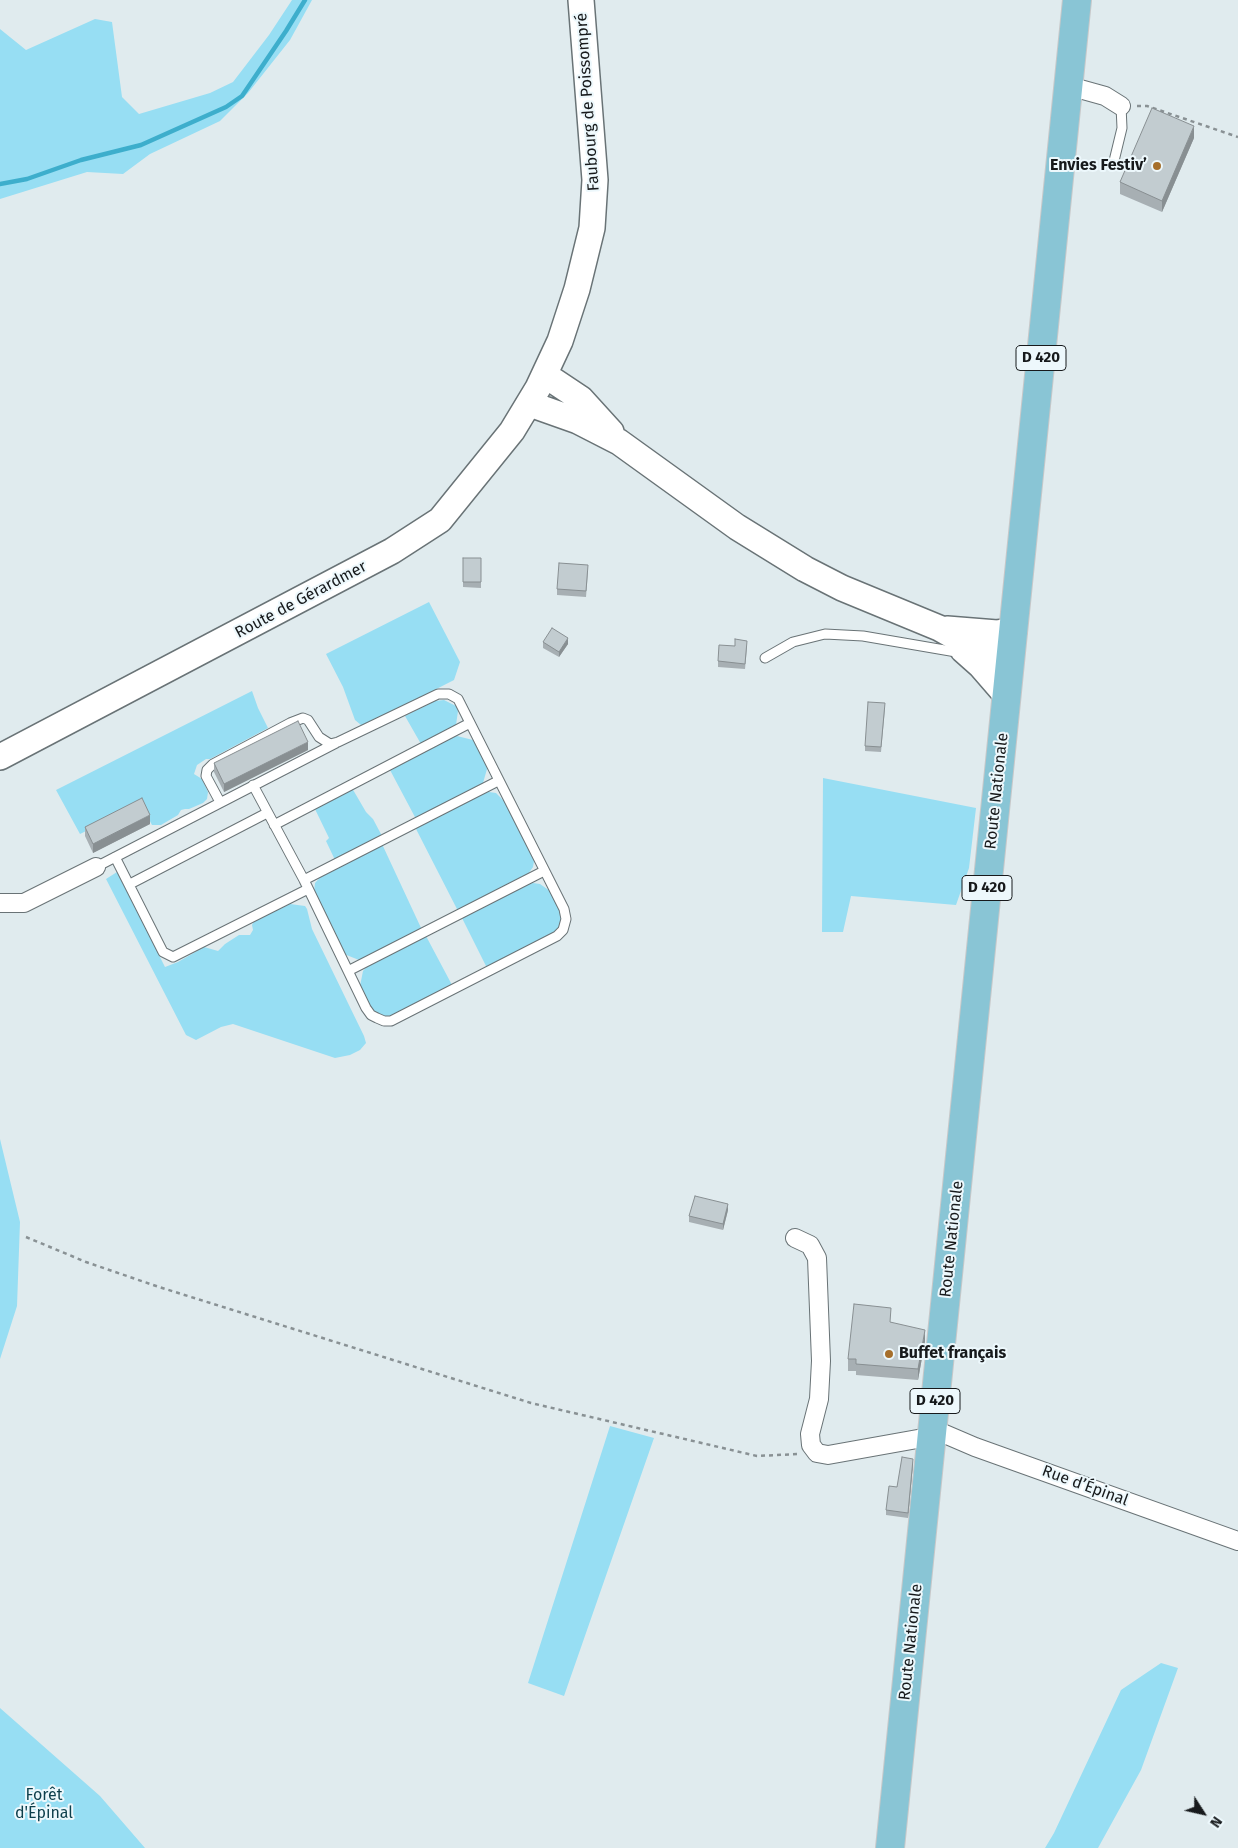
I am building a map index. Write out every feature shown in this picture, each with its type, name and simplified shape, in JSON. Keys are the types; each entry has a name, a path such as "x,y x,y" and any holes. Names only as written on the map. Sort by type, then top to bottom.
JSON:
{"main road":[{"name":"Faubourg de Poissompré","path":"545,375 560,341 577,289 592,228 595,180 581,0"},
{"name":"D 420","path":"1014,630 1077,0"},
{"name":"Route de Gérardmer","path":"0,757 340,580 392,551 440,520 512,431 530,404 545,375"},
{"path":"545,375 581,399 619,442"},
{"path":"530,404 578,421 619,442 737,527 805,569 842,588 939,628 990,657 1011,657"},
{"path":"939,628 997,633 1014,630"},
{"path":"939,628 981,666 1007,696"},
{"name":"Route Nationale","path":"890,1848 1014,630"}],"street":[{"path":"1069,86 1105,96 1121,106"},
{"path":"0,903 24,903 96,867"},
{"path":"795,1238 810,1245 817,1258 821,1361 819,1399 810,1434 811,1445 817,1453 828,1455 922,1438 932,1433"},
{"name":"Rue d’Épinal","path":"932,1433 940,1432 975,1447 1238,1541"}],"lane":[{"path":"1113,166 1122,128 1121,106"},
{"path":"765,658 793,642 826,634 862,636 967,654"},
{"path":"96,867 220,802 253,785 338,742 438,694 449,694 458,699 564,909 566,919 563,930 558,936 391,1021 384,1021 371,1015 304,880 253,785"},
{"path":"220,802 206,776 207,770 213,764 290,723 303,718 308,720 319,737 330,744 338,742"},
{"path":"274,825 470,724"},
{"path":"304,880 498,781"},
{"path":"130,884 267,813"},
{"path":"115,857 163,952 173,957 308,889"},
{"path":"348,971 544,871"}],"path":[{"path":"1121,106 1147,106 1238,137"},
{"path":"26,1237 86,1262 159,1287 531,1403 757,1456 817,1453"}],"green space":[{"path":"292,0 312,0 290,40 248,93 220,121 150,154 123,174 87,172 0,199 0,29 26,50 95,19 112,22 122,97 139,114 210,93 233,82 269,35"},
{"path":"429,602 460,662 454,680 366,725 361,725 355,720 343,687 326,654"},
{"path":"252,691 268,728 197,765 194,774 202,779 208,792 207,799 203,803 181,810 178,815 161,825 152,825 141,804 80,834 56,790"},
{"path":"444,700 456,706 458,711 456,725 421,744 405,716 435,701"},
{"path":"457,736 473,740 486,763 487,769 483,783 416,819 390,770"},
{"path":"823,778 976,808 969,868 956,905 851,896 843,932 822,932"},
{"path":"352,788 382,836 335,860 326,841 329,838 314,807"},
{"path":"482,793 496,793 504,801 532,854 533,867 526,877 458,911 415,827"},
{"path":"382,844 422,930 365,959 359,960 344,954 314,892 315,883 325,872"},
{"path":"117,872 165,967 204,947 218,951 239,935 250,935 253,930 252,925 254,921 290,904 305,906 312,929 366,1043 360,1050 350,1055 335,1058 233,1024 221,1027 196,1040 186,1035 106,879"},
{"path":"533,883 540,884 550,891 562,914 559,929 555,934 487,968 462,918"},
{"path":"426,936 452,985 392,1017 385,1017 376,1013 371,1009 360,986 363,971 368,965"},
{"path":"0,1139 20,1222 17,1306 0,1359"},
{"path":"610,1426 654,1438 564,1696 528,1683"},
{"path":"1161,1663 1178,1668 1141,1770 1098,1848 1045,1848 1054,1833 1121,1690"},
{"name":"Forêt d'Épinal","path":"0,1708 100,1796 145,1848 0,1848"}],"building":[{"name":"Envies Festiv’","path":"1152,108 1194,126 1162,201 1120,182"},
{"path":"463,558 481,558 481,582 463,582"},
{"path":"559,563 588,565 586,591 557,589"},
{"path":"552,628 568,638 559,652 543,642"},
{"path":"735,639 747,641 745,664 718,661 719,645 735,646"},
{"path":"868,702 885,703 881,747 865,746"},
{"path":"298,721 308,742 224,784 214,763"},
{"path":"142,798 150,815 93,844 85,827"},
{"path":"695,1196 728,1204 723,1224 689,1216"},
{"path":"854,1304 891,1308 890,1322 925,1330 918,1369 856,1364 856,1359 848,1359"},
{"path":"902,1457 913,1459 908,1513 886,1510 889,1486 897,1487"}],"waterway":[{"path":"0,184 27,179 81,160 141,145 226,107 242,96 305,0"}],"place":[{"name":"Envies Festiv’","path":"1157,166"},
{"name":"Buffet français","path":"889,1354"}]}
